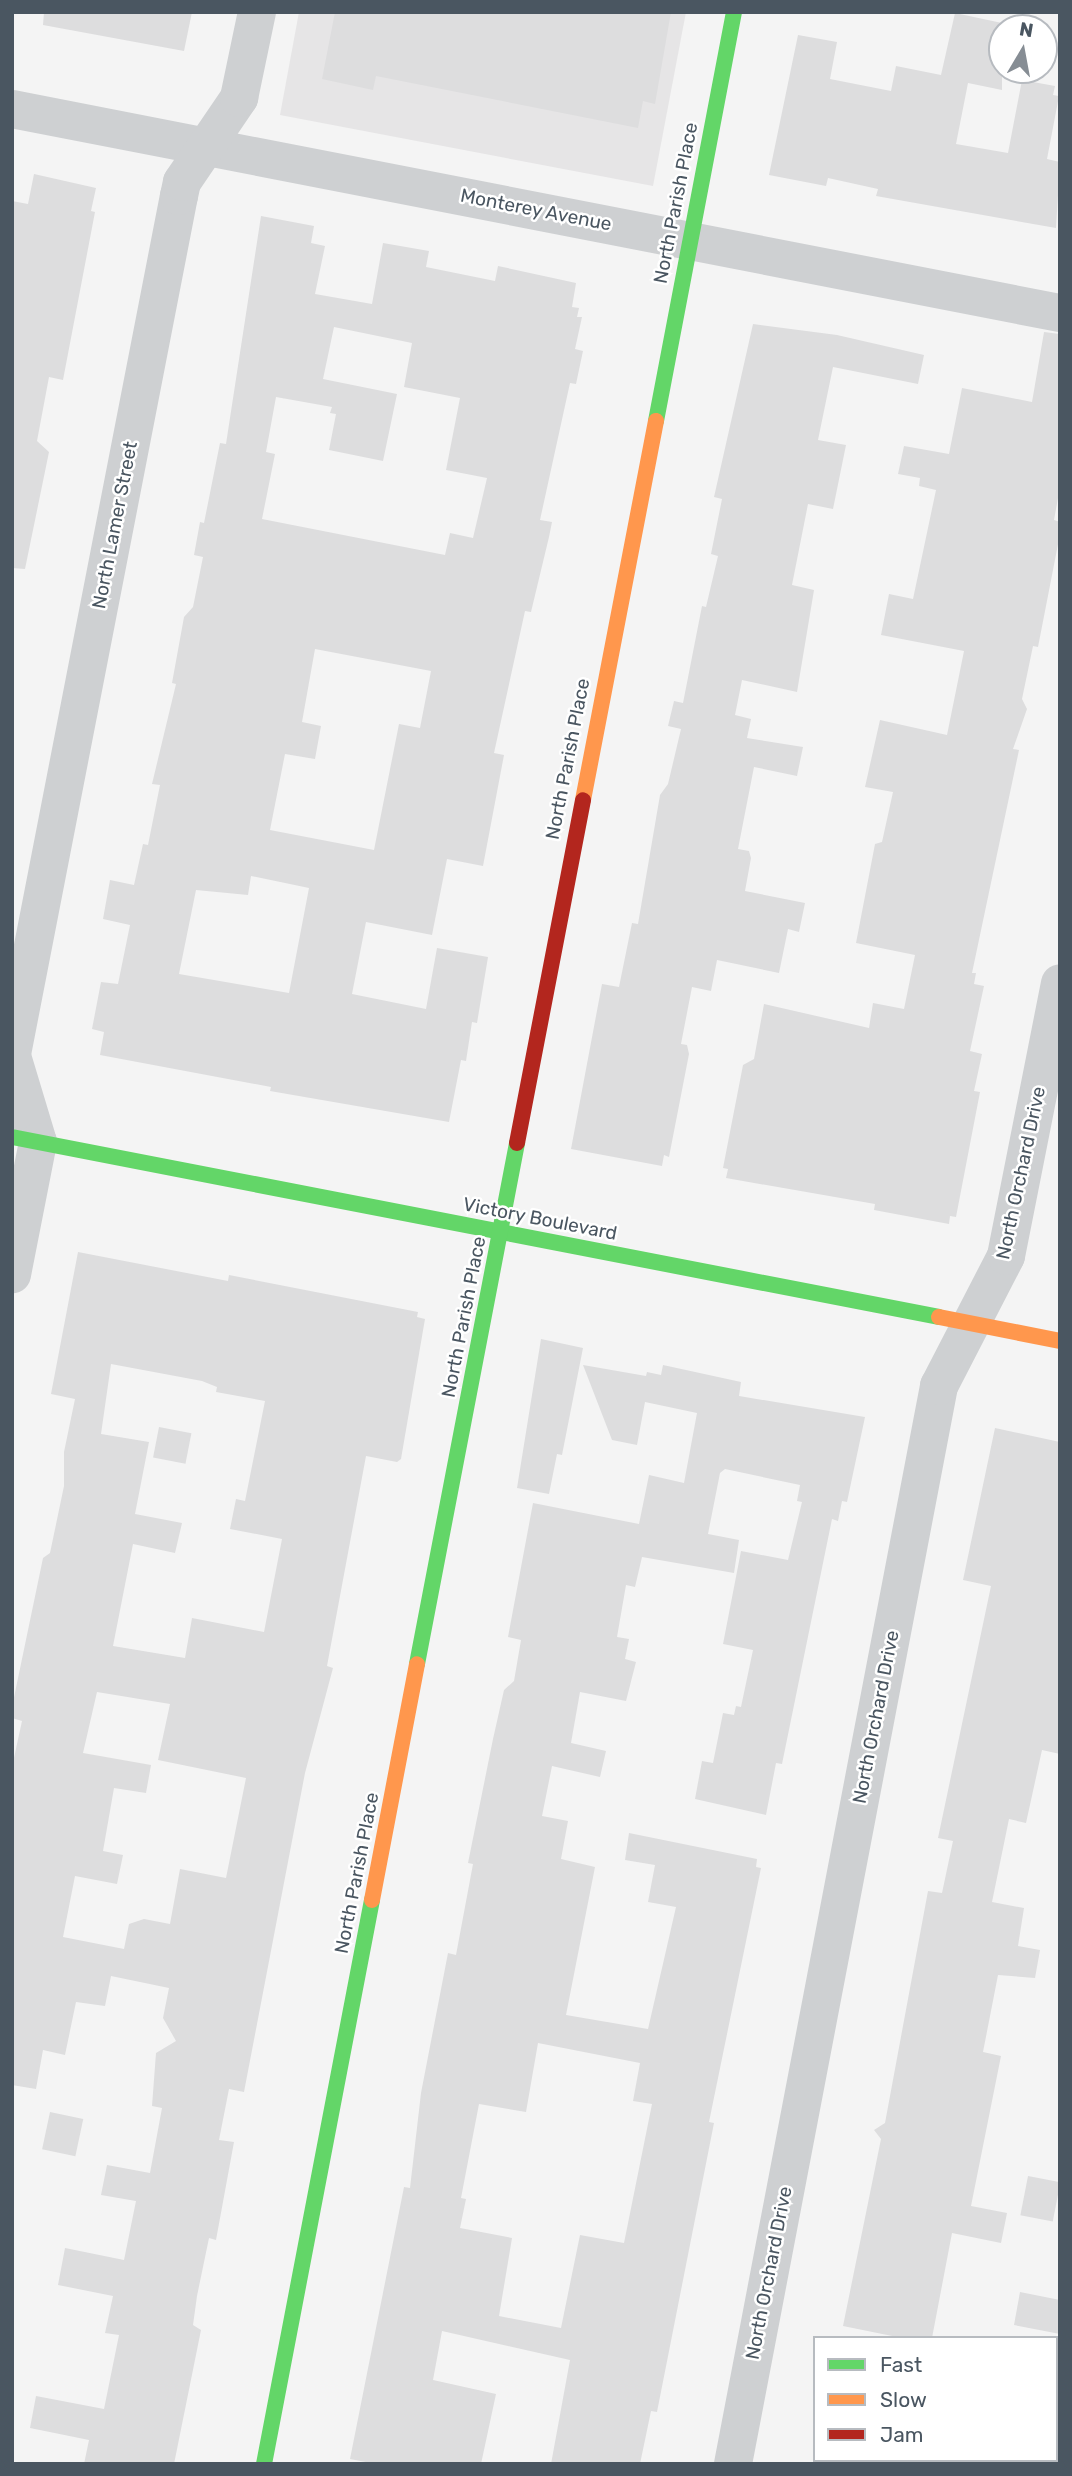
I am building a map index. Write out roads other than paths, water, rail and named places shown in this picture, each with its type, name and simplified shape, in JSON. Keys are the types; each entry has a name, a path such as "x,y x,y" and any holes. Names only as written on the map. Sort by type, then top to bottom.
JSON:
{"street":[{"name":"North Lamer Street","path":"12,1274 25,1140 12,1055 182,182 208,148 239,97 257,12"},
{"name":"North Parish Place","path":"264,2464 502,1233 510,1169 734,12"},
{"name":"Monterey Avenue","path":"12,109 1060,313"},
{"name":"North Orchard Drive","path":"733,2464 939,1386 1006,1256 1060,983"},
{"name":"Victory Boulevard","path":"25,1140 1060,1341"}]}
